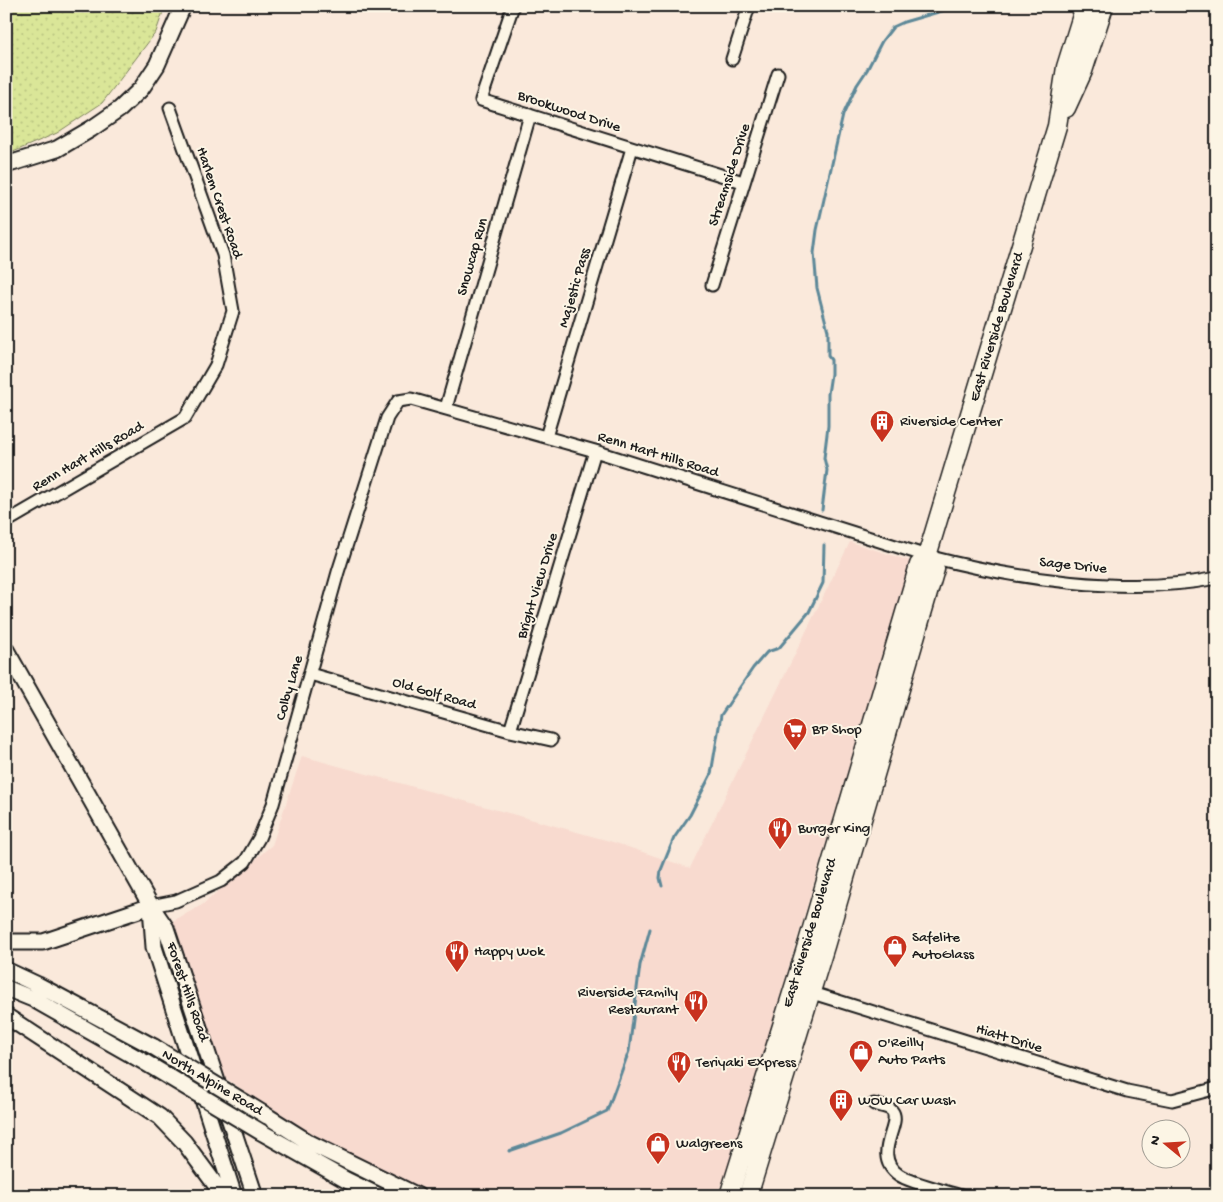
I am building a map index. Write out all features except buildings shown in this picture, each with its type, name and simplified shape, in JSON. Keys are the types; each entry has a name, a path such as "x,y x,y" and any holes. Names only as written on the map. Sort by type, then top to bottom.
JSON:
{"main road":[{"path":"6,165 57,150 91,130 120,109 140,89 156,65 183,6"},
{"name":"East Riverside Boulevard","path":"1057,126 1066,67 1085,6"},
{"name":"East Riverside Boulevard","path":"748,1196 802,989 918,565 927,556 1057,126 1082,71 1104,6"},
{"name":"Forest Hills Road","path":"6,650 151,906 166,928 255,1196"},
{"path":"6,942 43,942 151,906"},
{"name":"Forest Hills Road","path":"151,906 154,947 234,1196"},
{"name":"North Alpine Road","path":"6,970 154,1047 310,1143 418,1196"},
{"name":"North Alpine Road","path":"6,988 33,999 146,1063 261,1132 346,1180 379,1196"},
{"name":"East Riverside Boulevard","path":"729,1196 802,989"},
{"path":"6,1016 160,1117 184,1142 215,1184 220,1196"}],"street":[{"name":"Brookwood Drive","path":"513,6 481,100 743,182"},
{"path":"732,59 749,6"},
{"name":"Streamside Drive","path":"712,285 778,74"},
{"name":"Harlem Crest Road","path":"170,108 223,255 233,311 216,366 185,418"},
{"name":"Snowcap Run","path":"446,408 530,115"},
{"name":"Majestic Pass","path":"546,437 632,148"},
{"name":"Renn Hart Hills Road","path":"387,418 398,401 411,399 595,451 927,556"},
{"name":"Renn Hart Hills Road","path":"6,522 185,418"},
{"name":"Colby Lane","path":"151,906 176,901 221,881 245,862 259,838 273,804 338,572 387,418"},
{"name":"Bright View Drive","path":"510,731 595,451"},
{"name":"Sage Drive","path":"927,556 953,563 1036,578 1116,585 1189,583 1217,578"},
{"name":"Old Golf Road","path":"310,674 510,731 551,740"},
{"name":"Hiatt Drive","path":"802,989 1127,1091 1172,1100 1217,1088"},
{"path":"874,1104 891,1110 893,1113 894,1123 887,1152 889,1163 895,1171 906,1178 961,1196"}],"shaded area":[{"path":"850,542 910,561 734,1150 717,1196 439,1196 365,1163 295,1125 224,1077 171,922 202,905 272,845 302,756 613,842 690,868"}],"green space":[{"path":"6,6 165,6 156,32 102,103 57,133 13,152 6,152"}],"waterway":[{"path":"822,510 827,470 824,458 828,426 831,360 828,356 828,331 817,288 814,253 817,230 843,115 857,85 882,41 893,27 959,6"},
{"path":"662,886 661,870 674,838 690,815 711,774 721,715 753,668 767,652 779,648 809,612 823,583 824,545"},
{"path":"509,1151 561,1133 607,1111 629,1051 640,965 650,929"}],"place":[{"name":"Riverside Center","path":"882,443"},
{"name":"BP Shop","path":"795,751"},
{"name":"Burger King","path":"780,850"},
{"name":"Safelite AutoGlass","path":"895,968"},
{"name":"Happy Wok","path":"457,973"},
{"name":"Riverside Family Restaurant","path":"696,1023"},
{"name":"O'Reilly Auto Parts","path":"861,1073"},
{"name":"Teriyaki Express","path":"679,1084"},
{"name":"WOW Car Wash","path":"841,1122"},
{"name":"Walgreens","path":"658,1165"}]}
